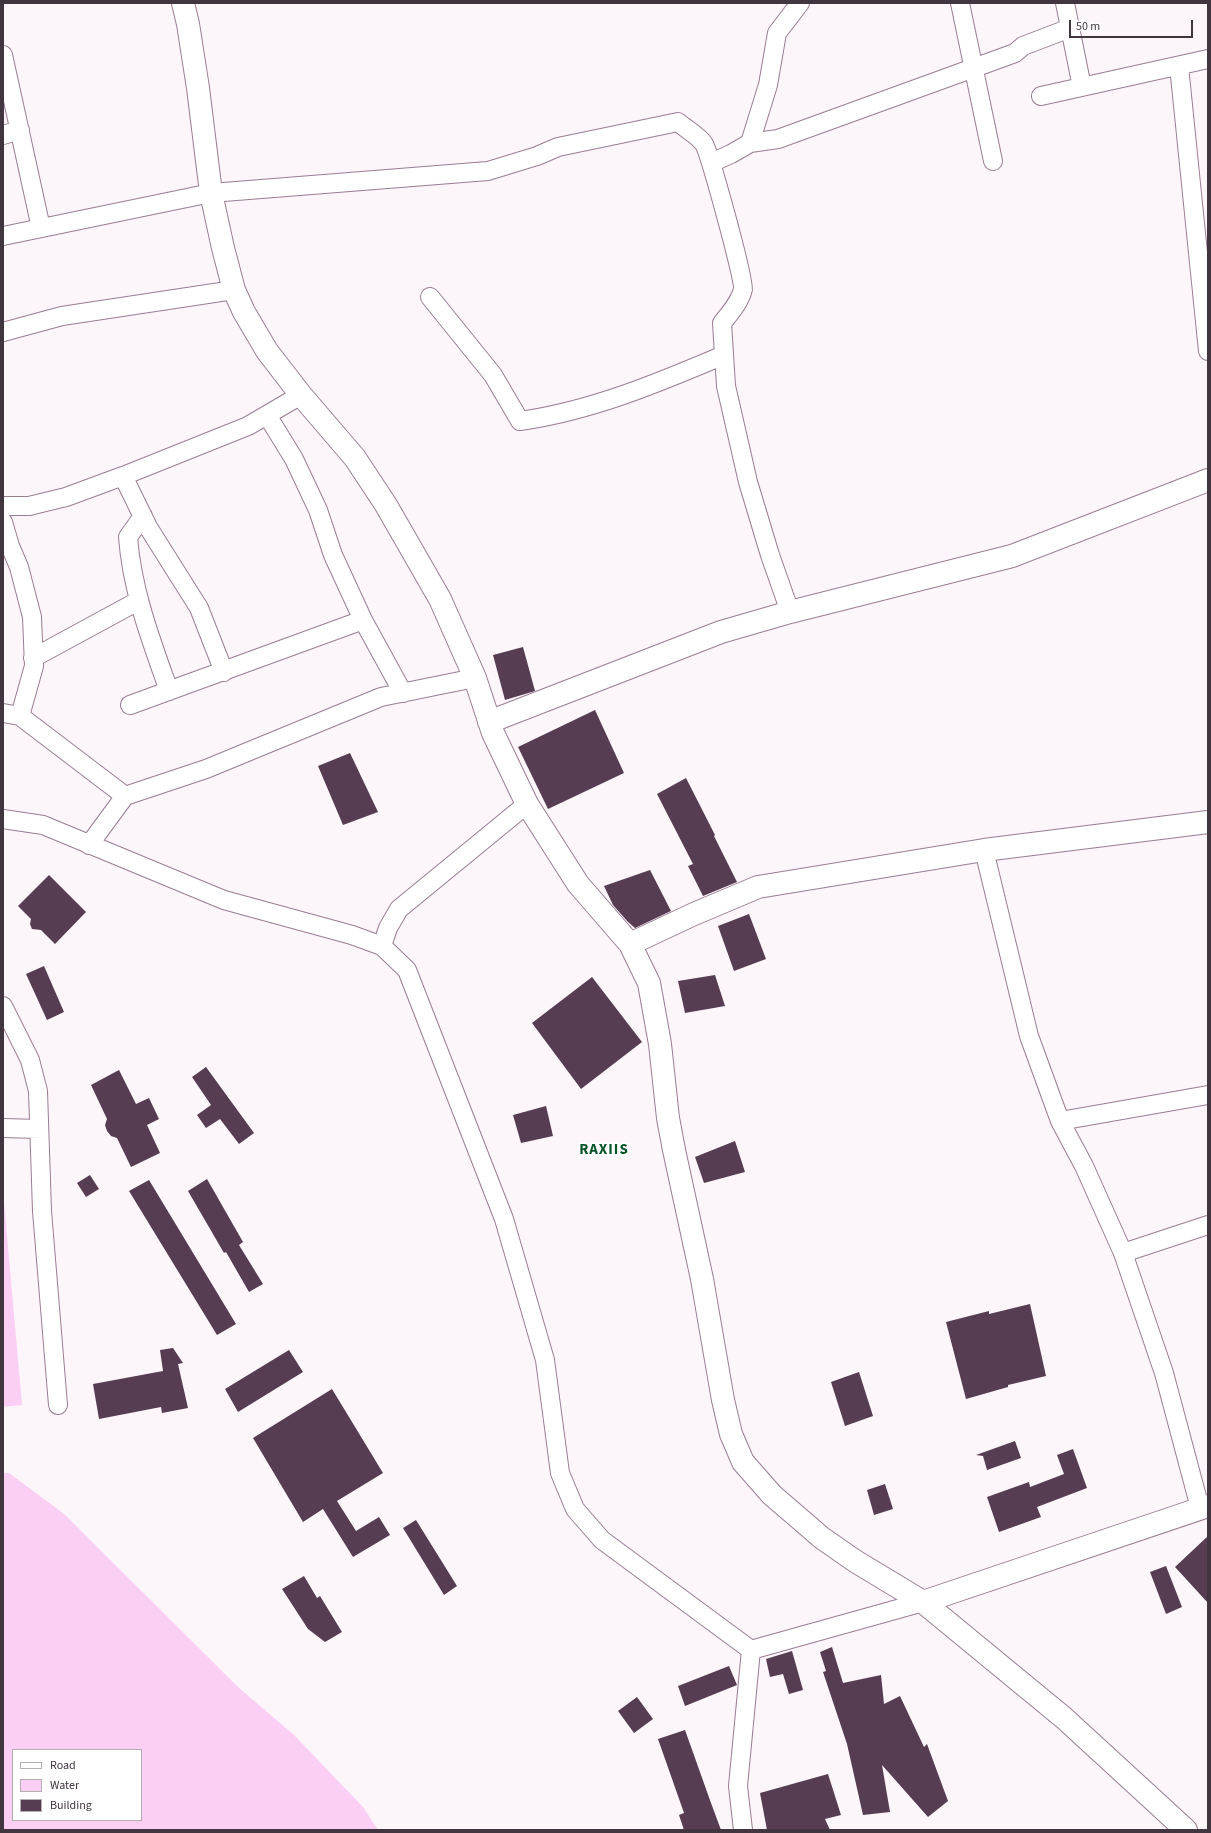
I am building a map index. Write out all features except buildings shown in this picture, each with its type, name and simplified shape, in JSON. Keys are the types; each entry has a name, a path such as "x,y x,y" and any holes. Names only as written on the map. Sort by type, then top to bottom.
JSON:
{"street":[{"path":"183,3 196,74 212,193 223,248 234,290 244,312 267,351 301,395 355,458 386,504 440,599 475,678 493,732 527,804 578,884 630,944 649,983 660,1044 668,1118 702,1279 723,1400 731,1434 743,1462 772,1495 822,1538 855,1561 923,1602 1064,1718 1186,1830"},
{"path":"750,143 768,84 778,33 798,5 815,3"},
{"path":"960,3 993,161"},
{"path":"1065,3 1082,87"},
{"path":"711,163 750,143 778,139 1014,53 1023,46 1070,28"},
{"path":"3,55 11,132 41,228"},
{"path":"1041,96 1208,59"},
{"path":"1179,66 1208,351"},
{"path":"3,236 212,193 488,170 537,156 558,147 678,122 704,143 711,163 743,288 733,310 722,323 726,386 748,482 770,555 790,612"},
{"path":"3,332 62,316 234,290"},
{"path":"430,297 493,375 520,421 546,417 604,401 663,381 724,355"},
{"path":"3,506 29,506 66,497 123,476 248,426 301,395"},
{"path":"267,415 294,459 318,510 333,555 363,620 402,693"},
{"path":"123,476 143,516 199,608 224,672"},
{"path":"489,722 721,632 790,612 1012,556 1208,480"},
{"path":"143,516 128,537 138,601 168,691"},
{"path":"3,522 10,546 19,567 32,617 34,658 34,666 11,715 125,796"},
{"path":"34,658 138,601"},
{"path":"130,705 224,672 363,620"},
{"path":"89,845 125,796 206,769 381,697 475,678"},
{"path":"382,946 388,928 399,909 527,804"},
{"path":"3,820 43,825 224,900 352,935 382,946 407,970 504,1219 545,1360 560,1473 575,1509 602,1540 751,1650"},
{"path":"630,944 758,886 984,850 1208,822"},
{"path":"751,1650 923,1602 1204,1507 1164,1373 1123,1253 1084,1166 1060,1121 1029,1036 984,850"},
{"path":"3,1006 30,1060 38,1091 42,1211 58,1405"},
{"path":"1060,1121 1208,1095"},
{"path":"3,1128 39,1129"},
{"path":"1123,1253 1208,1225"},
{"path":"743,1830 738,1786 751,1650"}],"water":[{"path":"3,1191 22,1405 3,1407"},
{"path":"3,1473 9,1473 64,1514 239,1688 294,1735 363,1807 378,1830 3,1830"}],"district":[{"name":"RAXIIS","path":"604,1151"}]}
